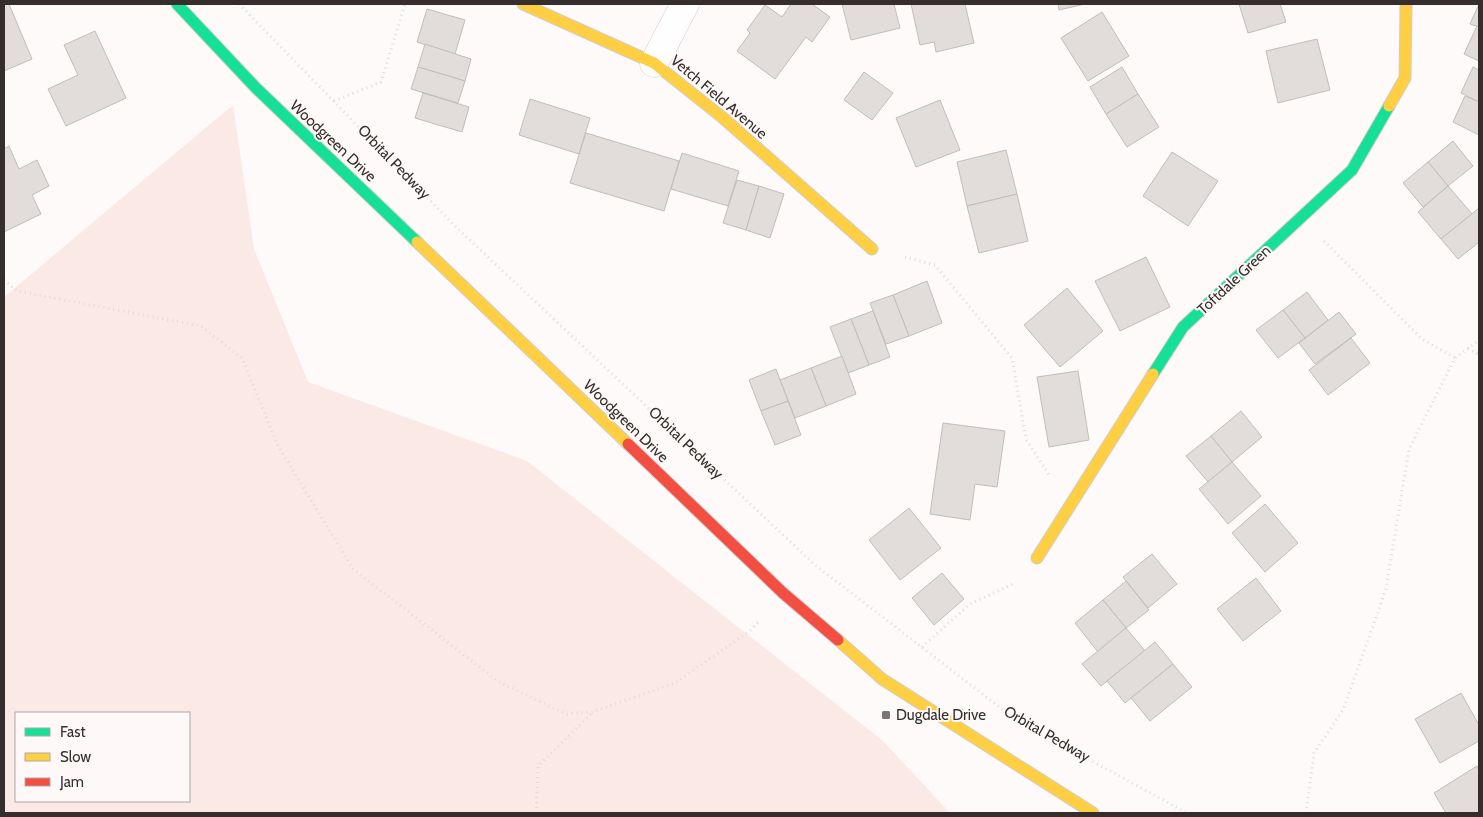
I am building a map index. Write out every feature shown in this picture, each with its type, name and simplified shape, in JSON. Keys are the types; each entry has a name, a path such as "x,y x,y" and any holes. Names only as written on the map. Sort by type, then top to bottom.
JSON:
{"main road":[{"name":"Woodgreen Drive","path":"177,4 256,88 490,310 783,593 882,678 1092,813"},
{"name":"Vetch Field Avenue","path":"523,4 654,63 722,117 872,249"},
{"name":"Toftdale Green","path":"1037,558 1183,327 1352,170 1405,78 1406,4"}],"street":[{"path":"654,63 685,4"}],"path":[{"name":"Orbital Pedway","path":"240,4 456,227 815,565 1015,719 1187,813"},
{"path":"334,101 380,82 405,4"},
{"path":"1301,218 1422,339 1455,358"},
{"path":"872,249 935,265 1012,358 1026,438 1069,507"},
{"path":"4,280 17,291 201,326 242,358 278,446 353,569 499,682 566,714 592,712 675,682 751,630 783,593 815,565"},
{"path":"1306,813 1314,753 1343,710 1386,589 1409,449 1455,358 1479,340"},
{"path":"1468,348 1479,355"},
{"path":"922,647 970,604 1012,585 1037,558"},
{"path":"536,813 538,766 592,712"}],"shaded area":[{"path":"233,105 254,249 308,382 527,461 883,741 950,813 4,813 4,297"}],"building":[{"path":"4,4 9,4 32,59 4,71"},
{"path":"791,4 812,4 830,17 812,42 806,37 775,79 737,51 750,33 747,30 765,5 782,17"},
{"path":"842,4 894,4 900,28 851,40"},
{"path":"911,4 965,4 974,43 936,52 934,42 920,45"},
{"path":"1058,4 1085,4 1059,10"},
{"path":"1239,4 1280,4 1286,22 1248,33"},
{"path":"1479,4 1479,27 1470,24"},
{"path":"427,9 465,20 455,54 417,42"},
{"path":"1102,12 1129,56 1088,81 1061,38"},
{"path":"1477,26 1479,27 1479,61 1464,54"},
{"path":"95,31 126,98 66,126 48,89 78,75 64,45"},
{"path":"1317,39 1330,90 1278,103 1266,51"},
{"path":"425,44 471,59 465,81 418,67"},
{"path":"418,67 465,81 458,103 411,89"},
{"path":"1122,67 1138,94 1106,114 1090,87"},
{"path":"1473,67 1479,70 1479,102 1461,93"},
{"path":"864,72 893,93 872,120 844,100"},
{"path":"423,93 469,107 462,132 415,118"},
{"path":"1138,94 1159,127 1127,147 1106,114"},
{"path":"1465,96 1479,102 1479,135 1453,122"},
{"path":"530,99 590,118 579,154 519,135"},
{"path":"940,100 960,150 916,167 896,118"},
{"path":"586,133 679,161 664,211 570,183"},
{"path":"1453,141 1473,166 1448,186 1428,162"},
{"path":"9,146 19,169 37,160 49,186 32,195 41,214 4,232 4,149"},
{"path":"1006,150 1017,194 967,206 957,162"},
{"path":"1172,152 1218,181 1188,226 1143,196"},
{"path":"682,153 739,171 728,206 671,189"},
{"path":"1428,162 1448,186 1423,207 1403,183"},
{"path":"737,180 759,186 746,230 723,223"},
{"path":"759,186 784,194 770,238 746,230"},
{"path":"1448,186 1472,214 1441,239 1418,212"},
{"path":"1017,194 1028,241 979,253 967,206"},
{"path":"1479,208 1479,242 1458,259 1441,239"},
{"path":"1146,257 1170,307 1120,331 1095,281"},
{"path":"927,281 942,323 909,336 893,295"},
{"path":"1067,288 1103,331 1060,367 1024,325"},
{"path":"1307,292 1328,320 1305,338 1283,310"},
{"path":"893,295 909,336 886,344 870,303"},
{"path":"1283,310 1305,338 1278,358 1256,330"},
{"path":"873,311 890,357 869,365 851,319"},
{"path":"1339,312 1356,334 1315,364 1299,343"},
{"path":"851,319 869,365 848,373 830,327"},
{"path":"1351,338 1370,363 1328,395 1309,370"},
{"path":"842,356 856,394 826,406 811,368"},
{"path":"811,368 826,406 795,418 780,380"},
{"path":"776,369 788,401 761,411 749,380"},
{"path":"1078,371 1089,440 1049,447 1037,377"},
{"path":"788,401 801,435 775,445 761,411"},
{"path":"1241,411 1262,437 1232,462 1211,436"},
{"path":"943,423 1005,431 997,487 975,484 970,520 930,514"},
{"path":"1211,436 1232,462 1208,482 1186,456"},
{"path":"1232,462 1261,496 1228,524 1199,489"},
{"path":"1265,504 1298,543 1265,572 1232,533"},
{"path":"909,508 941,548 900,580 869,540"},
{"path":"1152,554 1177,584 1148,608 1123,577"},
{"path":"942,573 964,599 934,625 912,598"},
{"path":"1256,578 1281,611 1243,641 1217,609"},
{"path":"1126,581 1149,610 1126,628 1103,600"},
{"path":"1103,600 1126,628 1098,652 1075,623"},
{"path":"1126,628 1145,651 1101,686 1082,664"},
{"path":"1155,642 1173,664 1125,703 1107,681"},
{"path":"1173,664 1192,687 1150,721 1131,698"},
{"path":"1461,693 1479,725 1479,741 1440,763 1415,719"},
{"path":"1477,766 1479,771 1479,813 1446,813 1434,793"}],"traffic: fast":[{"path":"177,4 256,88 417,242"},
{"path":"1153,374 1183,327 1352,170 1389,106"}],"traffic: slow":[{"path":"523,4 654,63 722,117 872,249"},
{"path":"1389,106 1405,78 1406,4"},
{"path":"417,242 628,444"},
{"path":"1037,558 1153,374"},
{"path":"838,640 882,679 1093,813"}],"traffic: jam":[{"path":"628,444 783,593 838,640"}],"place":[{"name":"Dugdale Drive","path":"886,715"}]}
